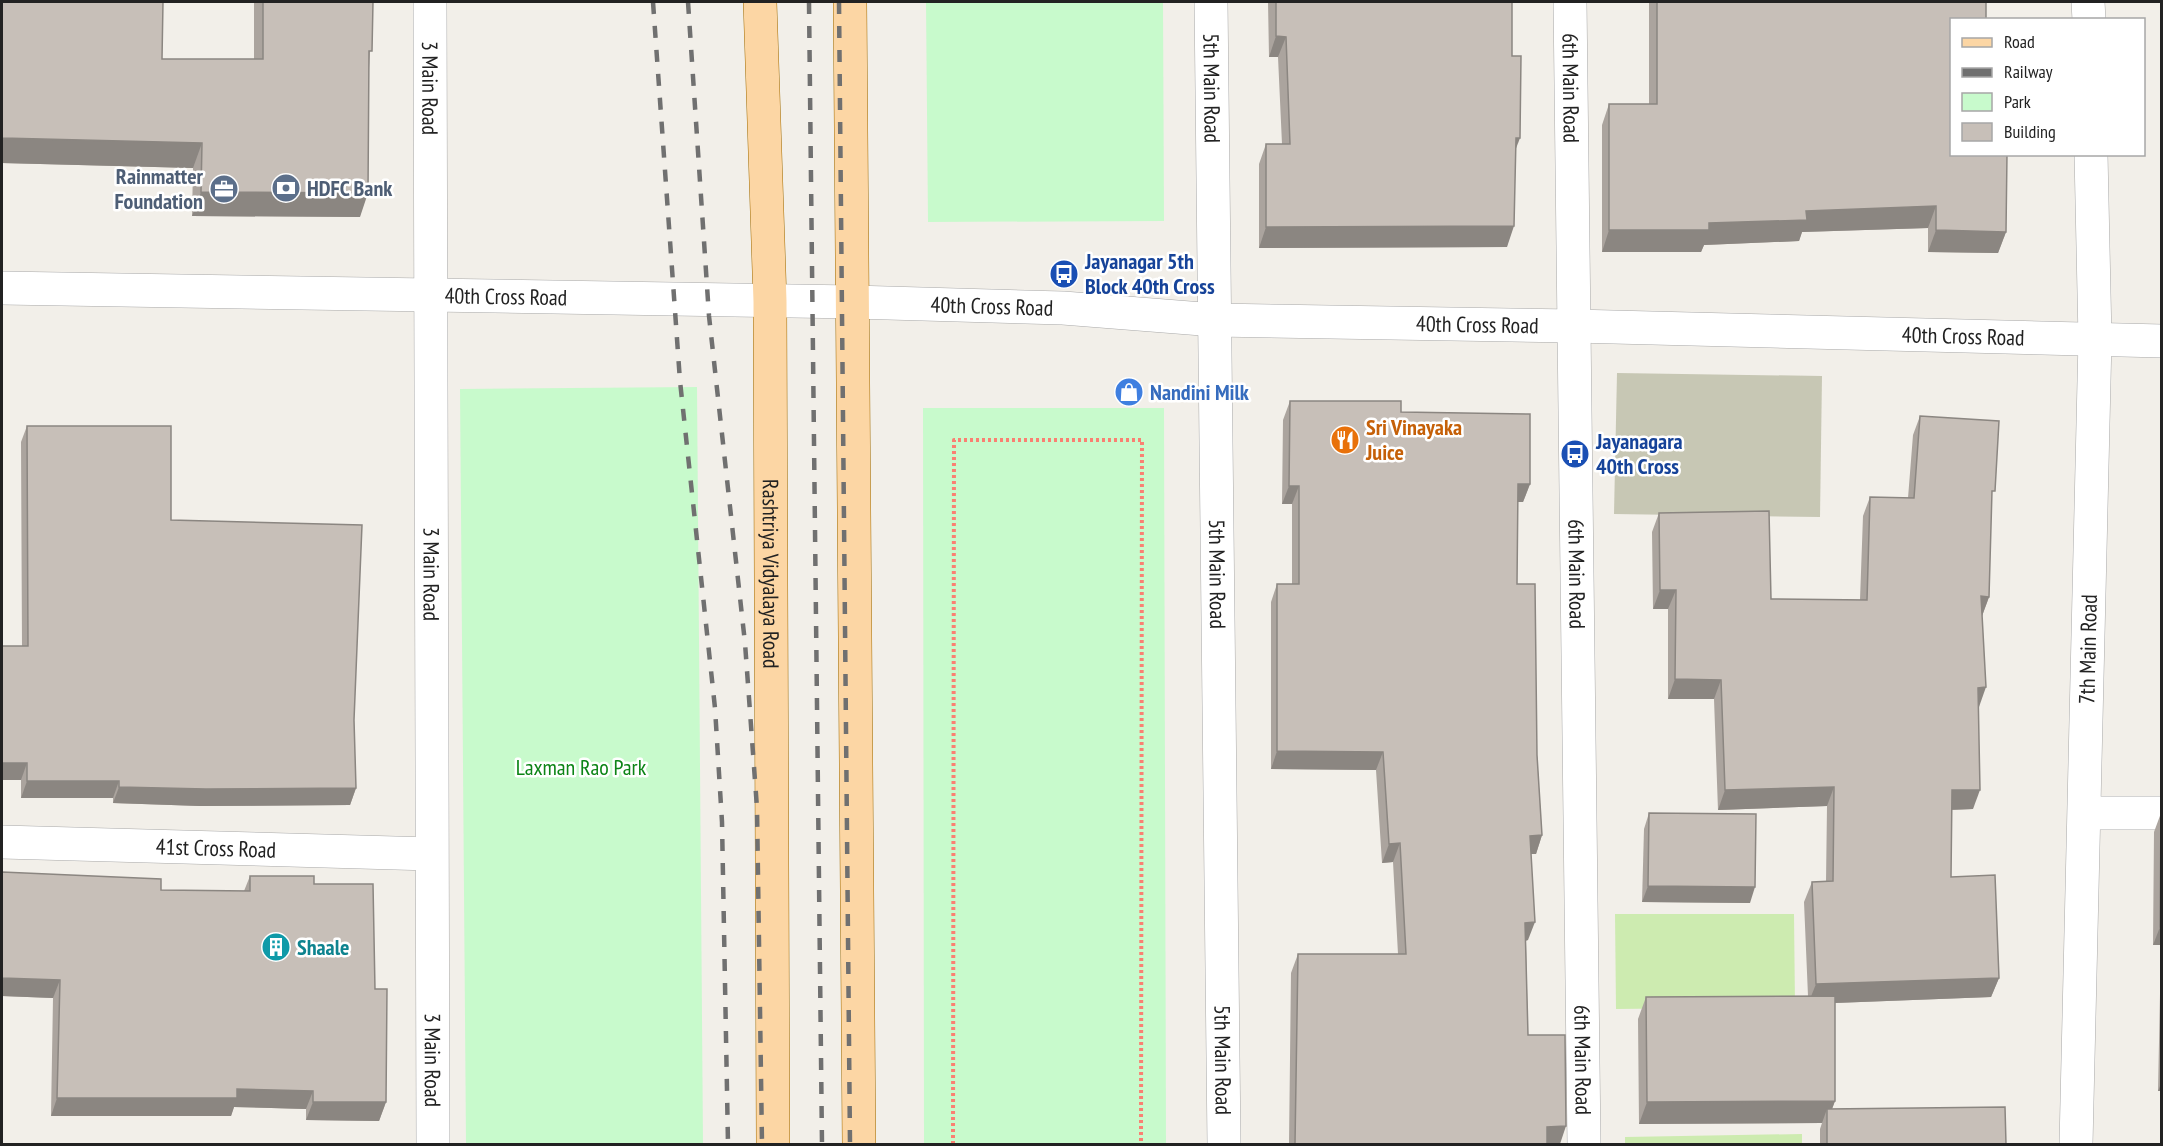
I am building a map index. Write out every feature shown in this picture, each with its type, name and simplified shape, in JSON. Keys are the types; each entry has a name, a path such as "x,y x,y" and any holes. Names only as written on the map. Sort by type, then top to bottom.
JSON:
{"main road":[{"name":"Rashtriya Vidyalaya Road","path":"759,2 770,301 773,1144"},
{"path":"850,2 859,1144"}],"street":[{"name":"3 Main Road","path":"430,2 433,1144"},
{"name":"5th Main Road","path":"1211,2 1224,1144"},
{"name":"6th Main Road","path":"1570,2 1584,1144"},
{"path":"2088,2 2089,18"},
{"name":"7th Main Road","path":"2076,1144 2095,339 2091,156"},
{"name":"40th Cross Road","path":"2,288 853,302 1063,308 1215,320 1574,326 2162,341"},
{"path":"2085,813 2162,813"},
{"name":"41st Cross Road","path":"2,843 431,854"}],"path":[{"path":"953,1144 954,440 1142,440 1141,1144"}],"shaded area":[{"path":"1617,373 1822,376 1820,517 1614,514"}],"green space":[{"path":"926,2 1163,2 1164,221 928,222"},
{"name":"Laxman Rao Park","path":"697,387 703,1144 466,1144 460,389"},
{"path":"923,408 1164,408 1166,1144 924,1144"},
{"path":"1615,914 1794,914 1795,1007 1616,1009"},
{"path":"1802,1134 1802,1144 1625,1144 1625,1137"}],"building":[{"path":"2,2 163,2 162,59 263,59 263,2 373,2 372,51 369,51 368,193 201,192 202,143 2,138"},
{"path":"1276,2 1512,2 1512,56 1521,56 1520,138 1516,138 1514,226 1266,227 1266,144 1290,144 1286,37 1276,36"},
{"path":"1657,2 1986,2 1986,18 1950,18 1950,156 2007,156 2006,232 1936,230 1936,206 1806,211 1807,220 1709,223 1709,230 1609,230 1609,104 1657,104"},
{"path":"1290,401 1401,401 1401,412 1530,414 1530,484 1518,484 1517,584 1535,584 1537,755 1542,835 1530,836 1535,922 1525,923 1528,1035 1565,1035 1566,1126 1547,1127 1547,1144 1295,1144 1298,954 1406,954 1400,843 1389,844 1383,752 1277,751 1277,584 1299,584 1299,486 1289,486"},
{"path":"1920,416 1999,421 1995,491 1992,491 1989,597 1981,596 1986,687 1978,688 1980,790 1952,790 1951,877 1995,875 1999,978 1816,984 1812,882 1833,881 1834,787 1725,790 1721,680 1675,679 1676,590 1660,590 1659,513 1769,511 1771,599 1867,600 1870,497 1914,498"},
{"path":"27,426 171,426 171,520 362,525 354,720 356,788 206,789 119,787 119,781 27,781 27,763 2,763 2,646 28,646"},
{"path":"1649,813 1756,814 1755,887 1648,886"},
{"path":"2161,813 2162,927 2160,927"},
{"path":"2,872 161,879 161,890 250,891 250,876 314,876 314,884 373,884 375,989 387,989 386,1102 313,1102 313,1091 237,1089 237,1098 57,1098 60,980 2,978"},
{"path":"1835,996 1835,1101 1647,1102 1646,997"},
{"path":"2005,1107 2006,1144 1827,1144 1827,1109"}],"railway":[{"path":"653,2 680,381 715,708 722,822 728,1144"},
{"path":"688,2 709,316 745,643 757,808 762,1144"},
{"path":"809,2 822,1144"},
{"path":"839,2 850,1144"}],"place":[{"name":"HDFC Bank","path":"286,188"},
{"name":"Rainmatter Foundation","path":"224,189"},
{"name":"Jayanagar 5th Block 40th Cross","path":"1064,274"},
{"name":"Nandini Milk","path":"1129,392"},
{"name":"Sri Vinayaka Juice","path":"1345,440"},
{"name":"Jayanagara 40th Cross","path":"1575,454"},
{"name":"Shaale","path":"276,947"}]}
